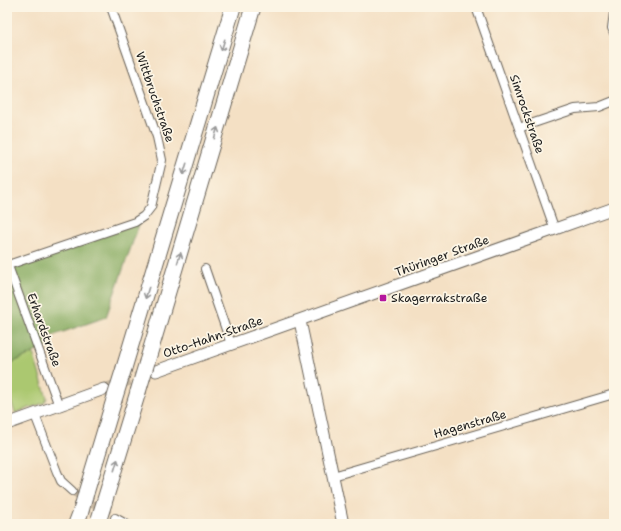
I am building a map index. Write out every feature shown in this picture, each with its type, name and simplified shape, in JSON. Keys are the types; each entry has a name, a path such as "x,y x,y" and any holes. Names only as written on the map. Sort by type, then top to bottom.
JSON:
{"highway":[{"path":"78,517 79,492 109,395 124,368 233,7"},
{"path":"98,521 138,392 151,366 253,7"}],"street":[{"name":"Wittbruchstraße","path":"7,264 135,222 144,216 151,207 162,160 158,137 111,7"},
{"name":"Simrockstraße","path":"476,7 555,230"},
{"path":"614,13 612,28 614,33"},
{"path":"519,128 575,109 599,107 614,101"},
{"name":"Thüringer Straße","path":"278,329 614,208"},
{"name":"Erhardstraße","path":"7,264 59,406"},
{"path":"205,269 230,344"},
{"path":"300,321 343,524"},
{"name":"Otto-Hahn-Straße","path":"151,366 278,329"},
{"name":"Hagenstraße","path":"333,476 614,394"},
{"path":"7,424 59,406 109,395"},
{"path":"35,415 61,481 79,492"},
{"path":"115,518 126,524"}],"green space":[{"path":"140,222 106,317 46,338 48,346 7,365 7,268"},
{"path":"33,353 47,398 44,403 15,413 7,389 7,365"}],"tunnel":[{"path":"104,389 147,374"},
{"path":"72,491 115,518"}],"place":[{"name":"Skagerrakstraße","path":"383,298"}]}
